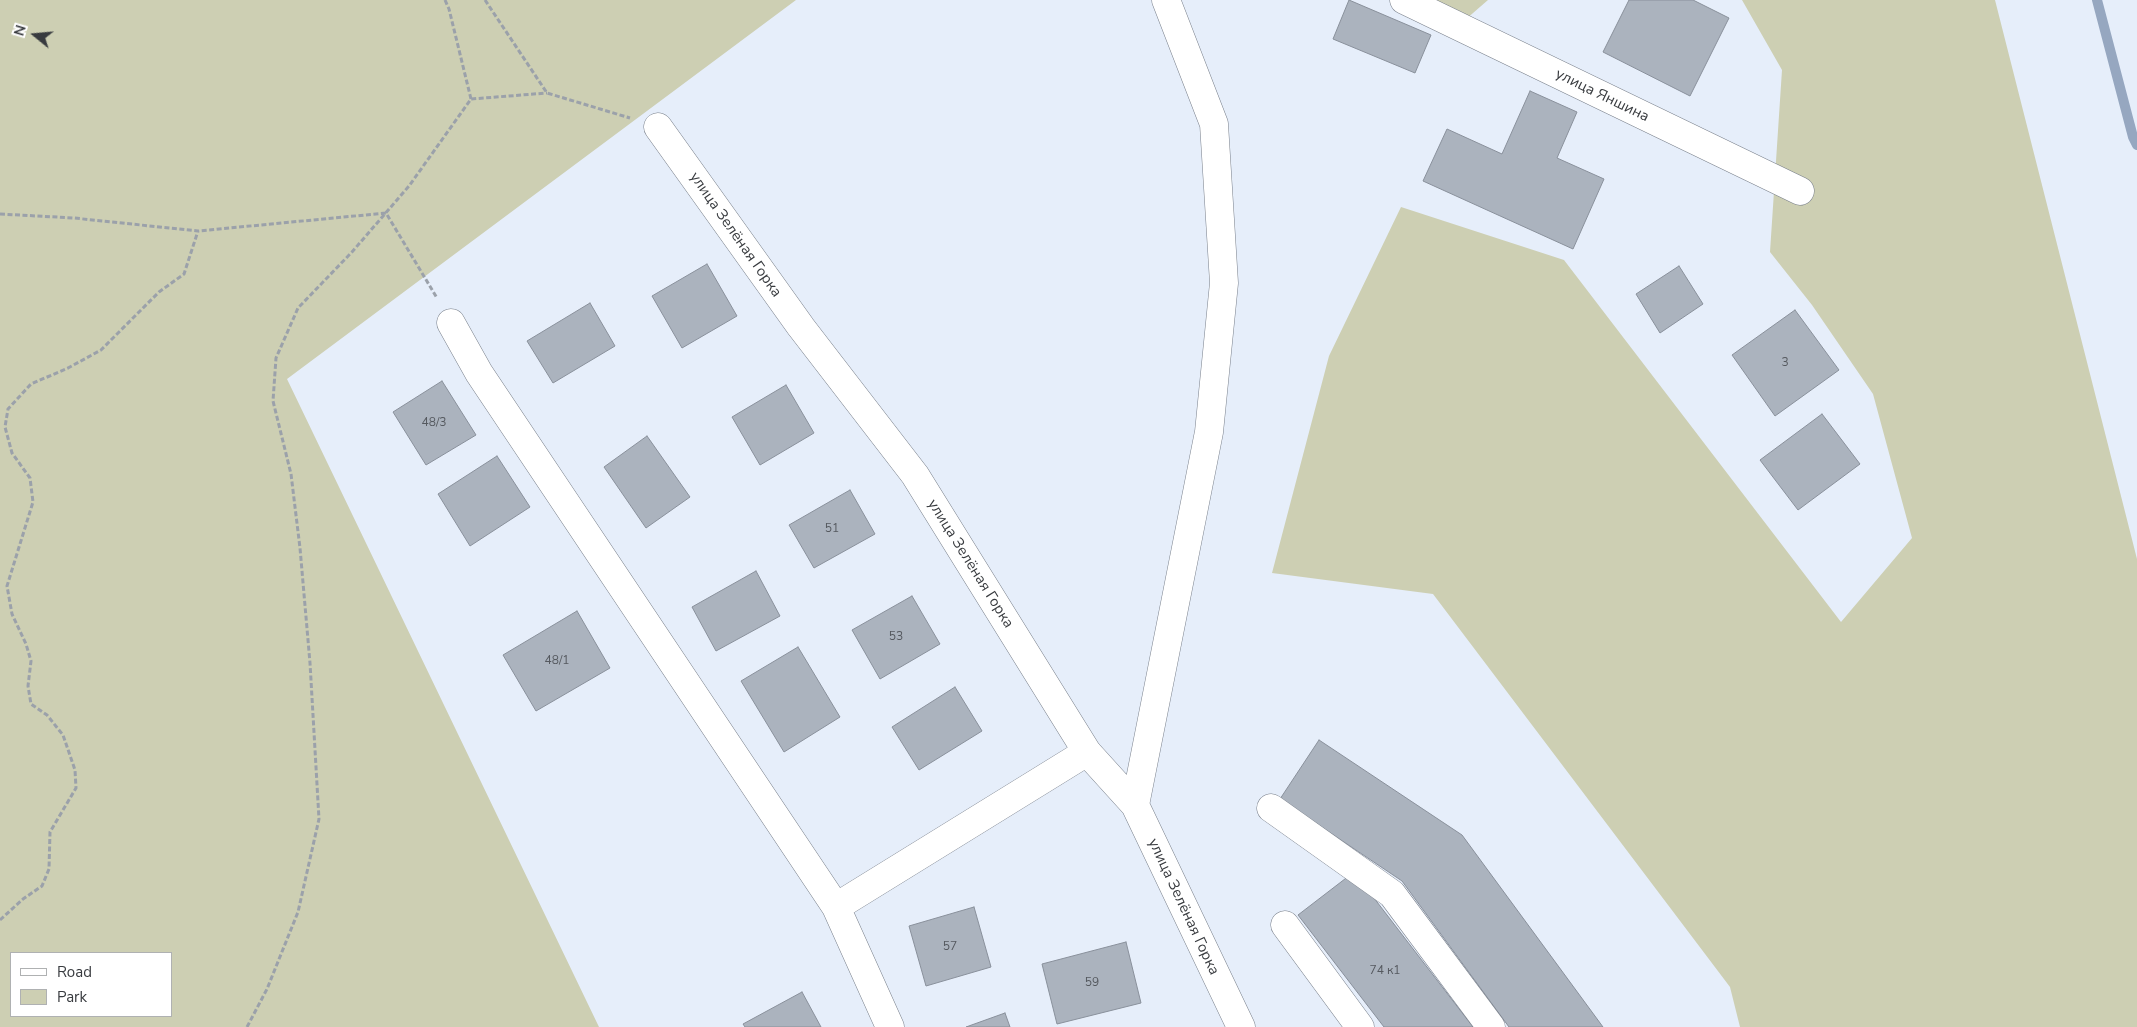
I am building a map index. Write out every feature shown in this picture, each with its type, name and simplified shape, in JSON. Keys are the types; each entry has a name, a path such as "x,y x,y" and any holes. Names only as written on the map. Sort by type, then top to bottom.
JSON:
{"street":[{"path":"1135,805 1209,432 1224,283 1214,124 1166,0"},
{"name":"улица Яншина","path":"1404,0 1800,191"},
{"name":"улица Зелёная Горка","path":"658,127 801,328 915,475 1087,752 1135,805 1241,1027"},
{"path":"451,324 479,373 836,907 890,1027"},
{"path":"836,907 1087,752"},
{"path":"1271,808 1392,894 1490,1027"},
{"path":"1286,925 1360,1027"}],"path":[{"path":"247,1027 267,989 298,912 319,819 310,663 300,548 291,474 273,401 276,358 298,308 352,252 409,186 471,99 449,9 445,0"},
{"path":"485,0 547,94"},
{"path":"471,99 547,94 658,127"},
{"path":"0,214 74,218 198,231 386,213"},
{"path":"386,213 451,324"},
{"path":"0,920 23,899 42,886 50,869 50,832 76,788 75,770 63,735 47,715 31,704 28,686 31,661 26,644 12,614 7,586 33,502 30,478 12,452 5,427 8,409 32,384 68,368 101,350 159,292 184,274 198,231"}],"green space":[{"path":"0,0 796,0 287,379 599,1027 0,1027"},
{"path":"1427,0 1488,0 1465,20"},
{"path":"1742,0 1995,0 2137,559 2137,1027 1740,1027 1730,987 1433,594 1272,573 1329,356 1401,207 1564,260 1841,622 1912,538 1873,394 1812,305 1770,252 1782,70"}],"building":[{"path":"1349,0 1431,35 1415,73 1333,39"},
{"path":"1629,0 1693,0 1729,18 1690,96 1603,52"},
{"path":"1530,91 1577,112 1557,158 1604,179 1573,249 1423,181 1447,129 1502,154"},
{"path":"707,264 737,316 682,348 652,296"},
{"path":"1679,266 1703,304 1660,333 1636,294"},
{"path":"590,303 615,346 553,383 527,341"},
{"path":"1795,310 1839,370 1775,416 1732,355"},
{"path":"442,381 476,435 426,465 393,412"},
{"path":"786,385 814,433 760,465 732,417"},
{"path":"1822,414 1860,464 1798,510 1760,460"},
{"path":"647,436 690,497 646,528 604,467"},
{"path":"497,456 530,507 470,546 438,494"},
{"path":"850,490 875,534 814,568 789,525"},
{"path":"756,571 780,616 716,651 692,607"},
{"path":"912,596 940,644 880,679 852,630"},
{"path":"577,611 610,668 536,711 503,655"},
{"path":"798,647 840,717 784,752 741,681"},
{"path":"955,687 982,731 919,770 892,727"},
{"path":"1319,740 1462,835 1603,1027 1509,1027 1402,881 1280,799"},
{"path":"1354,872 1473,1027 1384,1027 1298,915"},
{"path":"974,907 991,967 926,986 909,926"},
{"path":"1126,942 1141,1003 1057,1024 1042,964"},
{"path":"802,992 821,1027 745,1027 743,1024"},
{"path":"1005,1013 1010,1027 966,1027"}],"waterway":[{"path":"2097,0 2133,137 2137,145"}]}
